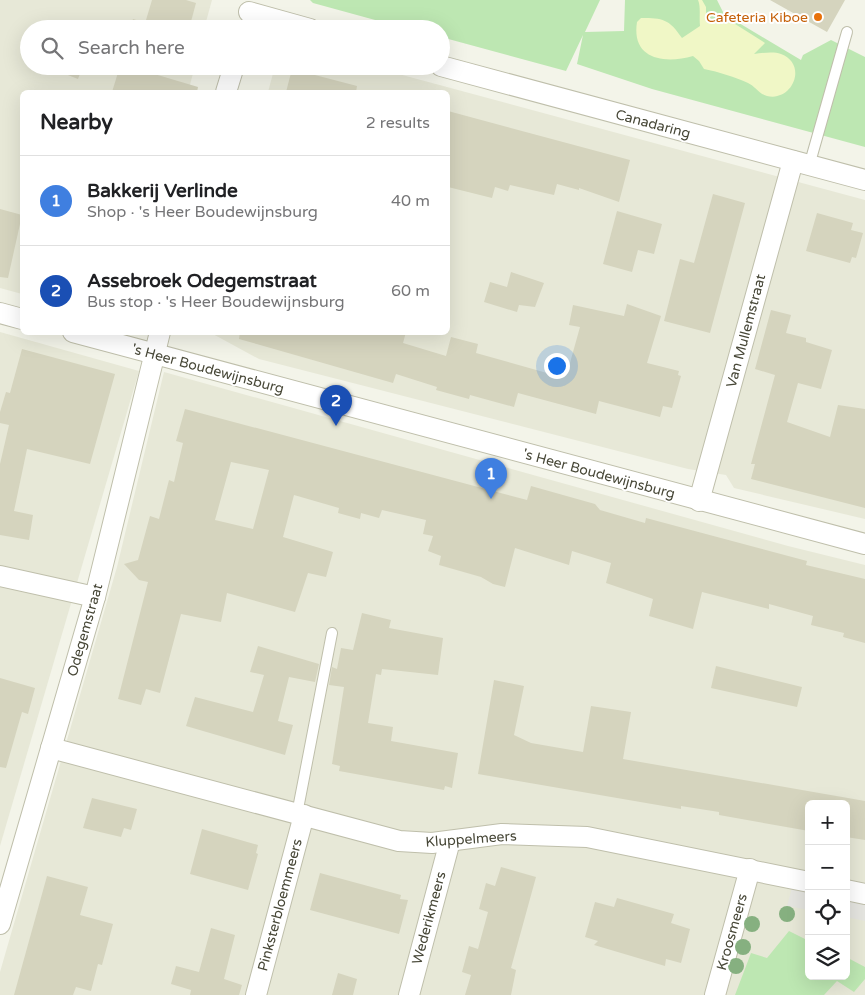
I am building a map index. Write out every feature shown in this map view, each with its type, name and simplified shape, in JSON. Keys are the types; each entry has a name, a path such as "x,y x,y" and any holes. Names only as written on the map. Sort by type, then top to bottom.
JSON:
{"street":[{"path":"248,13 275,20"},
{"name":"Canadaring","path":"450,68 865,180"},
{"path":"227,90 231,75"},
{"name":"Van Mullemstraat","path":"699,501 801,164"},
{"path":"0,313 20,318"},
{"name":"'s Heer Boudewijnsburg","path":"84,335 865,544"},
{"name":"Odegemstraat","path":"0,924 95,597 159,335"},
{"path":"0,576 95,597"},
{"name":"Kluppelmeers","path":"51,748 399,841 432,843 502,834 587,836 805,881"},
{"name":"Pinksterbloemmeers","path":"256,995 300,815"},
{"name":"Wederikmeers","path":"409,995 450,841"},
{"name":"Kroosmeers","path":"715,995 750,870"},
{"path":"850,891 865,894"}],"lane":[{"path":"801,164 847,32"},
{"path":"300,815 332,633"}],"shaded area":[{"path":"0,0 212,0 206,20 20,20 20,75 193,75 189,90 20,90 20,293 0,288"},
{"path":"310,0 600,0 585,32 624,31 625,0 717,0 724,14 801,60 803,55 831,40 865,57 865,147 652,89 577,64 583,35 566,71 450,39 450,20 375,20 313,3"},
{"path":"273,75 402,75 865,200 865,519 734,488 726,475 688,469 259,359 215,335 450,335 450,90 269,90"},
{"path":"0,332 139,371 0,846"},
{"path":"164,372 788,546 865,565 865,995 0,995 0,972 117,567"},
{"path":"793,884 805,886 805,909 787,906"},
{"path":"850,897 865,900 865,921 850,918"},
{"path":"789,931 805,939 805,980 850,980 850,959 865,967 865,979 854,992 837,981 824,995 735,995 751,953 767,958"}],"sand":[{"path":"698,0 702,0 706,7 706,16 712,22 724,17 765,43 754,54 775,53 789,59 794,66 795,73 794,81 790,88 776,96 767,96 743,81 704,69 693,56 661,59 645,52 639,44 637,35 637,22 641,18 655,18 665,21 682,38 700,26"}],"building":[{"path":"152,0 186,0 196,3 191,20 146,20"},
{"name":"Cafeteria Kiboe","path":"770,0 845,0 827,32"},
{"path":"68,75 80,75 78,79"},
{"path":"117,75 158,75 198,87 197,90 113,90"},
{"path":"290,75 315,75 357,86 356,90 287,90"},
{"path":"450,112 630,160 619,202 579,188 579,190 557,184 554,195 510,185 508,191 495,187 492,198 450,188"},
{"path":"713,194 745,203 710,333 664,321 680,259 694,263"},
{"path":"0,209 20,214 20,224 8,278 0,277"},
{"path":"617,211 662,224 654,254 638,250 632,272 603,264"},
{"path":"817,213 853,223 851,230 863,233 856,258 852,257 850,263 806,251"},
{"path":"511,272 544,283 535,307 519,305 517,312 484,302 490,282 507,287"},
{"path":"627,304 661,316 647,363 679,371 678,375 681,376 672,408 663,406 660,417 599,401 596,414 518,393 514,407 470,395 469,399 436,390 437,387 396,374 393,383 239,339 240,335 405,335 403,343 446,356 451,337 478,344 476,353 554,375 556,367 568,370 580,327 569,325 573,305 624,316"},
{"path":"771,310 791,315 786,333 806,338 806,342 832,350 821,389 798,383 787,422 830,437 838,405 865,409 865,508 751,479 755,464 751,464 775,375 755,369"},
{"path":"22,349 115,374 90,464 27,449 14,511 33,515 29,540 0,535 0,464 9,425 0,423 0,412 6,392 10,393"},
{"path":"185,409 527,500 531,486 595,504 600,510 645,523 646,518 807,561 806,565 865,579 865,643 843,637 844,633 811,625 813,616 769,604 769,609 702,592 693,629 649,616 653,599 606,583 611,563 572,551 569,565 515,548 505,587 493,584 481,577 439,565 441,556 428,551 433,536 423,534 426,520 382,510 379,518 361,513 360,519 338,513 339,508 294,495 283,537 333,552 326,577 308,573 295,612 227,593 221,622 181,614 160,693 146,689 141,705 118,699 148,582 139,580 124,564 138,560 150,516 159,519 169,480 174,482 183,443 176,441","holes":["231,462 269,470 253,529 215,520"]},
{"path":"362,613 391,620 389,628 443,638 438,675 382,669 381,675 376,674 368,723 393,727 391,741 458,753 452,788 445,786 444,790 339,771 340,766 332,764 344,687 329,685 332,667 337,669 341,648 353,650"},
{"path":"258,646 319,664 315,682 289,677 278,721 293,725 285,755 186,726 195,697 253,712 264,675 250,672"},
{"path":"716,666 802,687 797,707 711,688"},
{"path":"0,678 35,688 28,714 22,712 6,768 0,767"},
{"path":"494,680 524,686 514,735 531,743 583,752 591,706 631,712 623,759 865,801 865,840 850,838 850,800 805,800 805,830 719,815 719,812 681,806 681,809 478,774"},
{"path":"92,798 137,809 131,830 124,828 121,837 83,828"},
{"path":"202,829 258,845 256,853 258,854 248,890 190,874"},
{"path":"501,867 536,877 511,968 516,970 511,995 465,995 471,975 462,972 469,946 478,949 488,912 479,909 486,883 495,886"},
{"path":"320,873 401,895 400,899 408,900 399,934 310,910"},
{"path":"47,876 88,887 80,915 113,924 102,965 98,964 91,991 76,987 73,995 14,995"},
{"path":"617,898 674,914 671,923 690,929 681,963 666,959 665,966 594,945 598,941 585,937 595,902 614,907"},
{"path":"211,928 235,935 224,979 242,985 239,995 190,995 191,990 171,984 176,966 199,972"},
{"path":"338,973 357,979 353,995 332,995"}],"place":[{"name":"Cafeteria Kiboe","path":"818,17"},
{"name":"Assebroek Odegemstraat","path":"336,426"},
{"name":"Bakkerij Verlinde","path":"491,499"}]}
